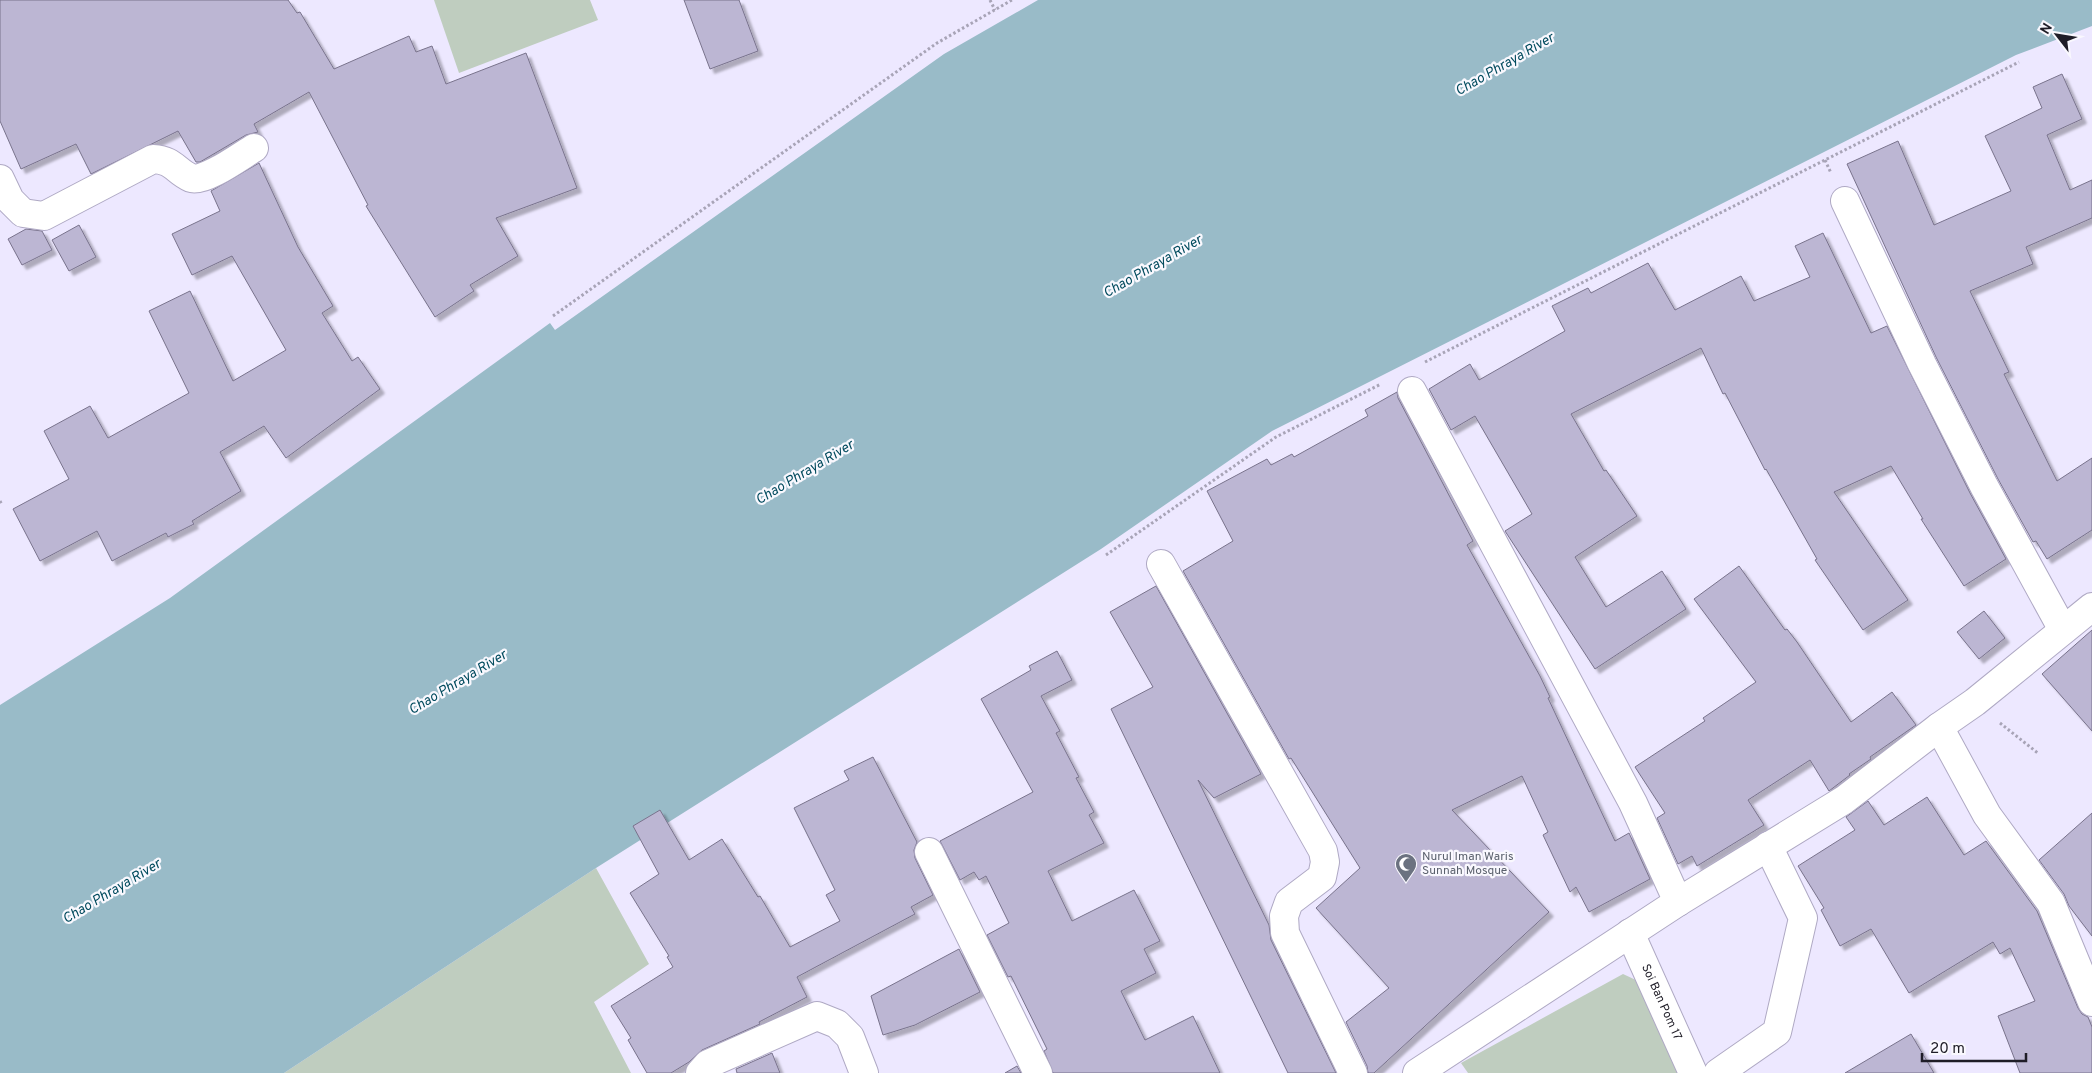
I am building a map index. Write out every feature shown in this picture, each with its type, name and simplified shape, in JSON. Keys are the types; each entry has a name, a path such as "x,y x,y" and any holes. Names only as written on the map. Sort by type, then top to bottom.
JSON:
{"street":[{"path":"0,179 10,200 23,213 44,216 153,159 164,159 192,178 203,178 254,148"},
{"path":"1845,201 1922,364 1980,477 2063,630"},
{"path":"1412,391 1633,803 1678,902"},
{"path":"1161,564 1323,851 1325,862 1322,877 1289,902 1284,916 1285,933 1353,1073"},
{"path":"1417,1073 1678,902 1844,800 1939,727 1975,702 2092,607"},
{"path":"1939,727 1987,815 2051,903 2092,1002"},
{"path":"1718,1073 1777,1032 1803,918 1768,846"},
{"path":"929,852 1038,1073"},
{"name":"Soi Ban Pom 17","path":"1630,934 1693,1073"},
{"path":"700,1073 708,1064 817,1016 837,1024 850,1037 864,1073"}],"path":[{"path":"990,0 995,10"},
{"path":"553,316 937,42 1012,0"},
{"path":"1420,365 2019,62"},
{"path":"1106,555 1276,437 1386,382"},
{"path":"1975,702 2039,754"}],"green space":[{"path":"434,0 590,0 598,20 459,73"},
{"path":"596,868 649,964 594,1002 631,1073 284,1073"},
{"path":"1623,974 1638,981 1678,1073 1468,1073 1461,1063"}],"water":[{"name":"Chao Phraya River","path":"1038,0 2092,0 2092,26 2016,55 1272,431 1101,549 596,868 284,1073 0,1073 0,705 170,598 550,323 555,330 944,54"}],"building":[{"path":"0,0 288,0 297,13 300,12 334,69 409,36 416,52 432,46 446,84 526,53 577,188 496,218 518,256 470,285 474,291 435,317 366,206 368,205 309,92 254,124 258,132 246,135 200,162 196,162 178,131 91,174 76,144 21,169 0,121"},
{"path":"684,0 739,0 758,51 710,69"},
{"path":"2062,74 2082,119 2047,135 2070,190 2092,180 2092,218 2026,247 2033,264 1970,291 2009,372 2004,374 2057,481 2092,458 2092,530 2047,559 2036,541 2033,542 1998,479 1936,357 1847,164 1898,141 1934,225 2011,191 1985,136 2042,108 2033,87"},
{"path":"259,163 298,247 333,306 322,313 352,361 358,357 380,389 286,458 264,426 220,452 241,491 192,521 194,524 168,537 166,533 112,561 97,531 40,561 13,509 69,479 44,431 90,406 108,438 189,393 149,311 190,291 233,381 286,350 232,256 192,275 172,234 220,211 211,191"},
{"path":"79,225 96,257 69,271 52,240"},
{"path":"26,229 42,231 52,250 22,265 8,239"},
{"path":"1823,233 1871,333 1887,326 1970,493 2006,559 1964,586 1921,519 1923,519 1891,466 1834,492 1908,600 1863,630 1815,560 1817,559 1765,470 1725,393 1723,394 1701,348 1571,414 1604,471 1606,470 1637,516 1575,557 1606,607 1662,571 1686,609 1595,669 1505,531 1532,514 1475,416 1451,430 1429,389 1470,364 1479,380 1565,331 1552,306 1588,288 1591,293 1648,263 1675,310 1741,276 1754,301 1810,277 1795,246"},
{"path":"1397,392 1398,398 1473,541 1467,545 1540,676 1550,697 1548,698 1615,841 1629,833 1650,879 1589,912 1576,887 1570,892 1543,835 1548,832 1522,776 1452,810 1549,912 1374,1073 1368,1073 1367,1066 1346,1022 1389,988 1316,908 1360,868 1291,758 1289,759 1183,571 1233,541 1207,491 1267,459 1271,465 1292,454 1294,457 1368,416 1365,410"},
{"path":"1739,566 1785,630 1787,629 1797,642 1851,722 1892,692 1916,725 1870,757 1871,759 1829,791 1810,760 1748,800 1764,825 1697,866 1692,856 1678,864 1657,818 1665,813 1635,767 1705,721 1703,718 1756,682 1694,599"},
{"path":"1156,586 1261,774 1214,798 1198,780 1269,925 1271,940 1336,1073 1288,1073 1111,709 1153,687 1110,612"},
{"path":"1984,611 2005,638 1979,659 1957,632"},
{"path":"2092,630 2092,731 2042,674"},
{"path":"1057,651 1072,680 1041,696 1060,731 1056,733 1079,777 1076,778 1094,812 1089,815 1104,843 1048,871 1072,921 1134,890 1160,941 1144,949 1156,973 1121,991 1145,1040 1193,1016 1220,1073 1053,1073 1044,1051 1047,1049 1011,976 1008,977 987,935 1009,923 986,876 979,880 974,872 960,880 940,841 1033,792 981,699 1031,670 1029,666"},
{"path":"873,757 917,842 914,850 915,858 933,895 911,907 915,914 797,977 807,997 759,1022 760,1024 702,1050 689,1062 671,1073 647,1073 628,1040 631,1038 611,1006 673,967 667,957 669,956 630,893 659,874 633,826 660,810 689,860 722,839 758,897 760,896 790,947 840,921 826,895 835,890 794,808 849,780 844,771"},
{"path":"1927,797 1964,855 1986,841 2037,911 2078,1008 2082,1014 2088,1017 2092,1027 2092,1073 2020,1073 1998,1016 2035,1001 2010,948 2000,954 1993,942 1909,993 1871,929 1840,946 1821,910 1824,908 1798,866 1855,830 1846,817 1868,801 1884,825"},
{"path":"2092,813 2092,936 2069,906 2064,894 2039,860"},
{"path":"959,949 980,992 915,1025 883,1035 871,996"},
{"path":"1911,1034 1934,1073 1845,1073"},
{"path":"772,1053 780,1073 737,1073 736,1069"},
{"path":"1017,1066 1021,1073 1005,1073"}],"place":[{"name":"Nurul Iman Waris Sunnah Mosque","path":"1406,883"}]}
